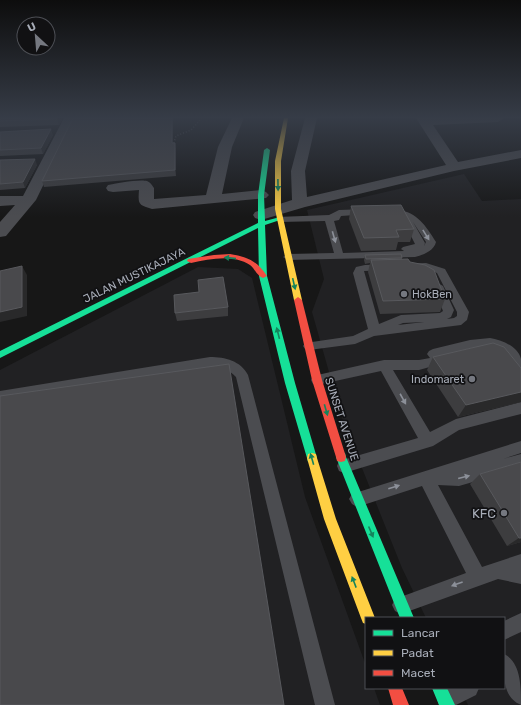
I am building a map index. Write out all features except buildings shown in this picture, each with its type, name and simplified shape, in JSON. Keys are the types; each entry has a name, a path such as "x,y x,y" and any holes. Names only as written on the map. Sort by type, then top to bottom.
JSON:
{"main road":[{"path":"267,151 261,195 263,276 290,383 330,519 368,617"},
{"name":"SUNSET AVENUE","path":"280,151 278,161 279,214 317,380 344,466 404,611"},
{"name":"JALAN MUSTIKAJAYA","path":"0,355 191,261 261,220"},
{"path":"191,261 212,257 234,258 253,264 263,276"},
{"path":"395,689 401,705"}],"street":[{"path":"0,232 28,200 41,159 47,151"},
{"path":"214,199 217,178 224,151"},
{"path":"300,203 298,170 303,151"},
{"path":"444,151 454,166"},
{"path":"261,220 279,214 300,203 454,166 517,158"},
{"path":"113,188 144,185 147,188 146,202 152,204 261,195"},
{"path":"0,201 28,200"}],"lane":[{"path":"279,214 329,219 339,213 378,214 396,212 413,217 419,223 431,242 430,246 415,254 288,257"},
{"path":"329,219 340,256"},
{"path":"360,270 365,268 426,266 435,268 441,271 464,312 463,318 457,322 375,332"},
{"path":"309,346 355,340 401,319 442,317 447,314 449,310 434,278 428,274 422,272 376,273 360,270"},
{"path":"360,270 358,274 375,332"},
{"path":"317,380 486,342 496,343 504,348 521,367"},
{"path":"384,365 419,365 486,349 502,356 521,379"},
{"path":"0,396 210,362 224,362 233,366 242,375 326,705"},
{"path":"384,365 427,441"},
{"path":"427,441 456,425 521,408"},
{"path":"344,466 521,415"},
{"path":"357,499 521,446"},
{"path":"425,478 459,479 521,461"},
{"path":"425,478 478,576"},
{"path":"404,611 478,576 521,563"},
{"path":"498,570 521,575"},
{"path":"505,630 521,622"},
{"path":"505,669 521,695"},
{"path":"443,698 466,689"}],"shaded area":[{"path":"464,174 482,201 521,199 521,705 468,705 460,689 505,689 505,617 426,617 402,568 342,418 312,312 324,279 307,210"},
{"path":"198,267 238,269 252,278 305,497 365,663 365,689 374,689 380,705 0,705 0,370"}],"traffic: fast":[{"path":"267,151 261,195 263,276 290,383 312,458"},
{"path":"0,355 261,224 280,219"},
{"path":"341,457 407,617"},
{"path":"439,689 447,705"}],"traffic: slow":[{"path":"280,151 278,161 278,209 298,300"},
{"path":"312,458 330,519 368,617"}],"traffic: jam":[{"path":"191,261 222,256 238,258 253,264 263,276"},
{"path":"298,300 317,380 341,457"},
{"path":"395,689 401,705"}],"place":[{"name":"HokBen","path":"404,294"},
{"name":"Indomaret","path":"472,379"},
{"name":"KFC","path":"504,513"}]}
